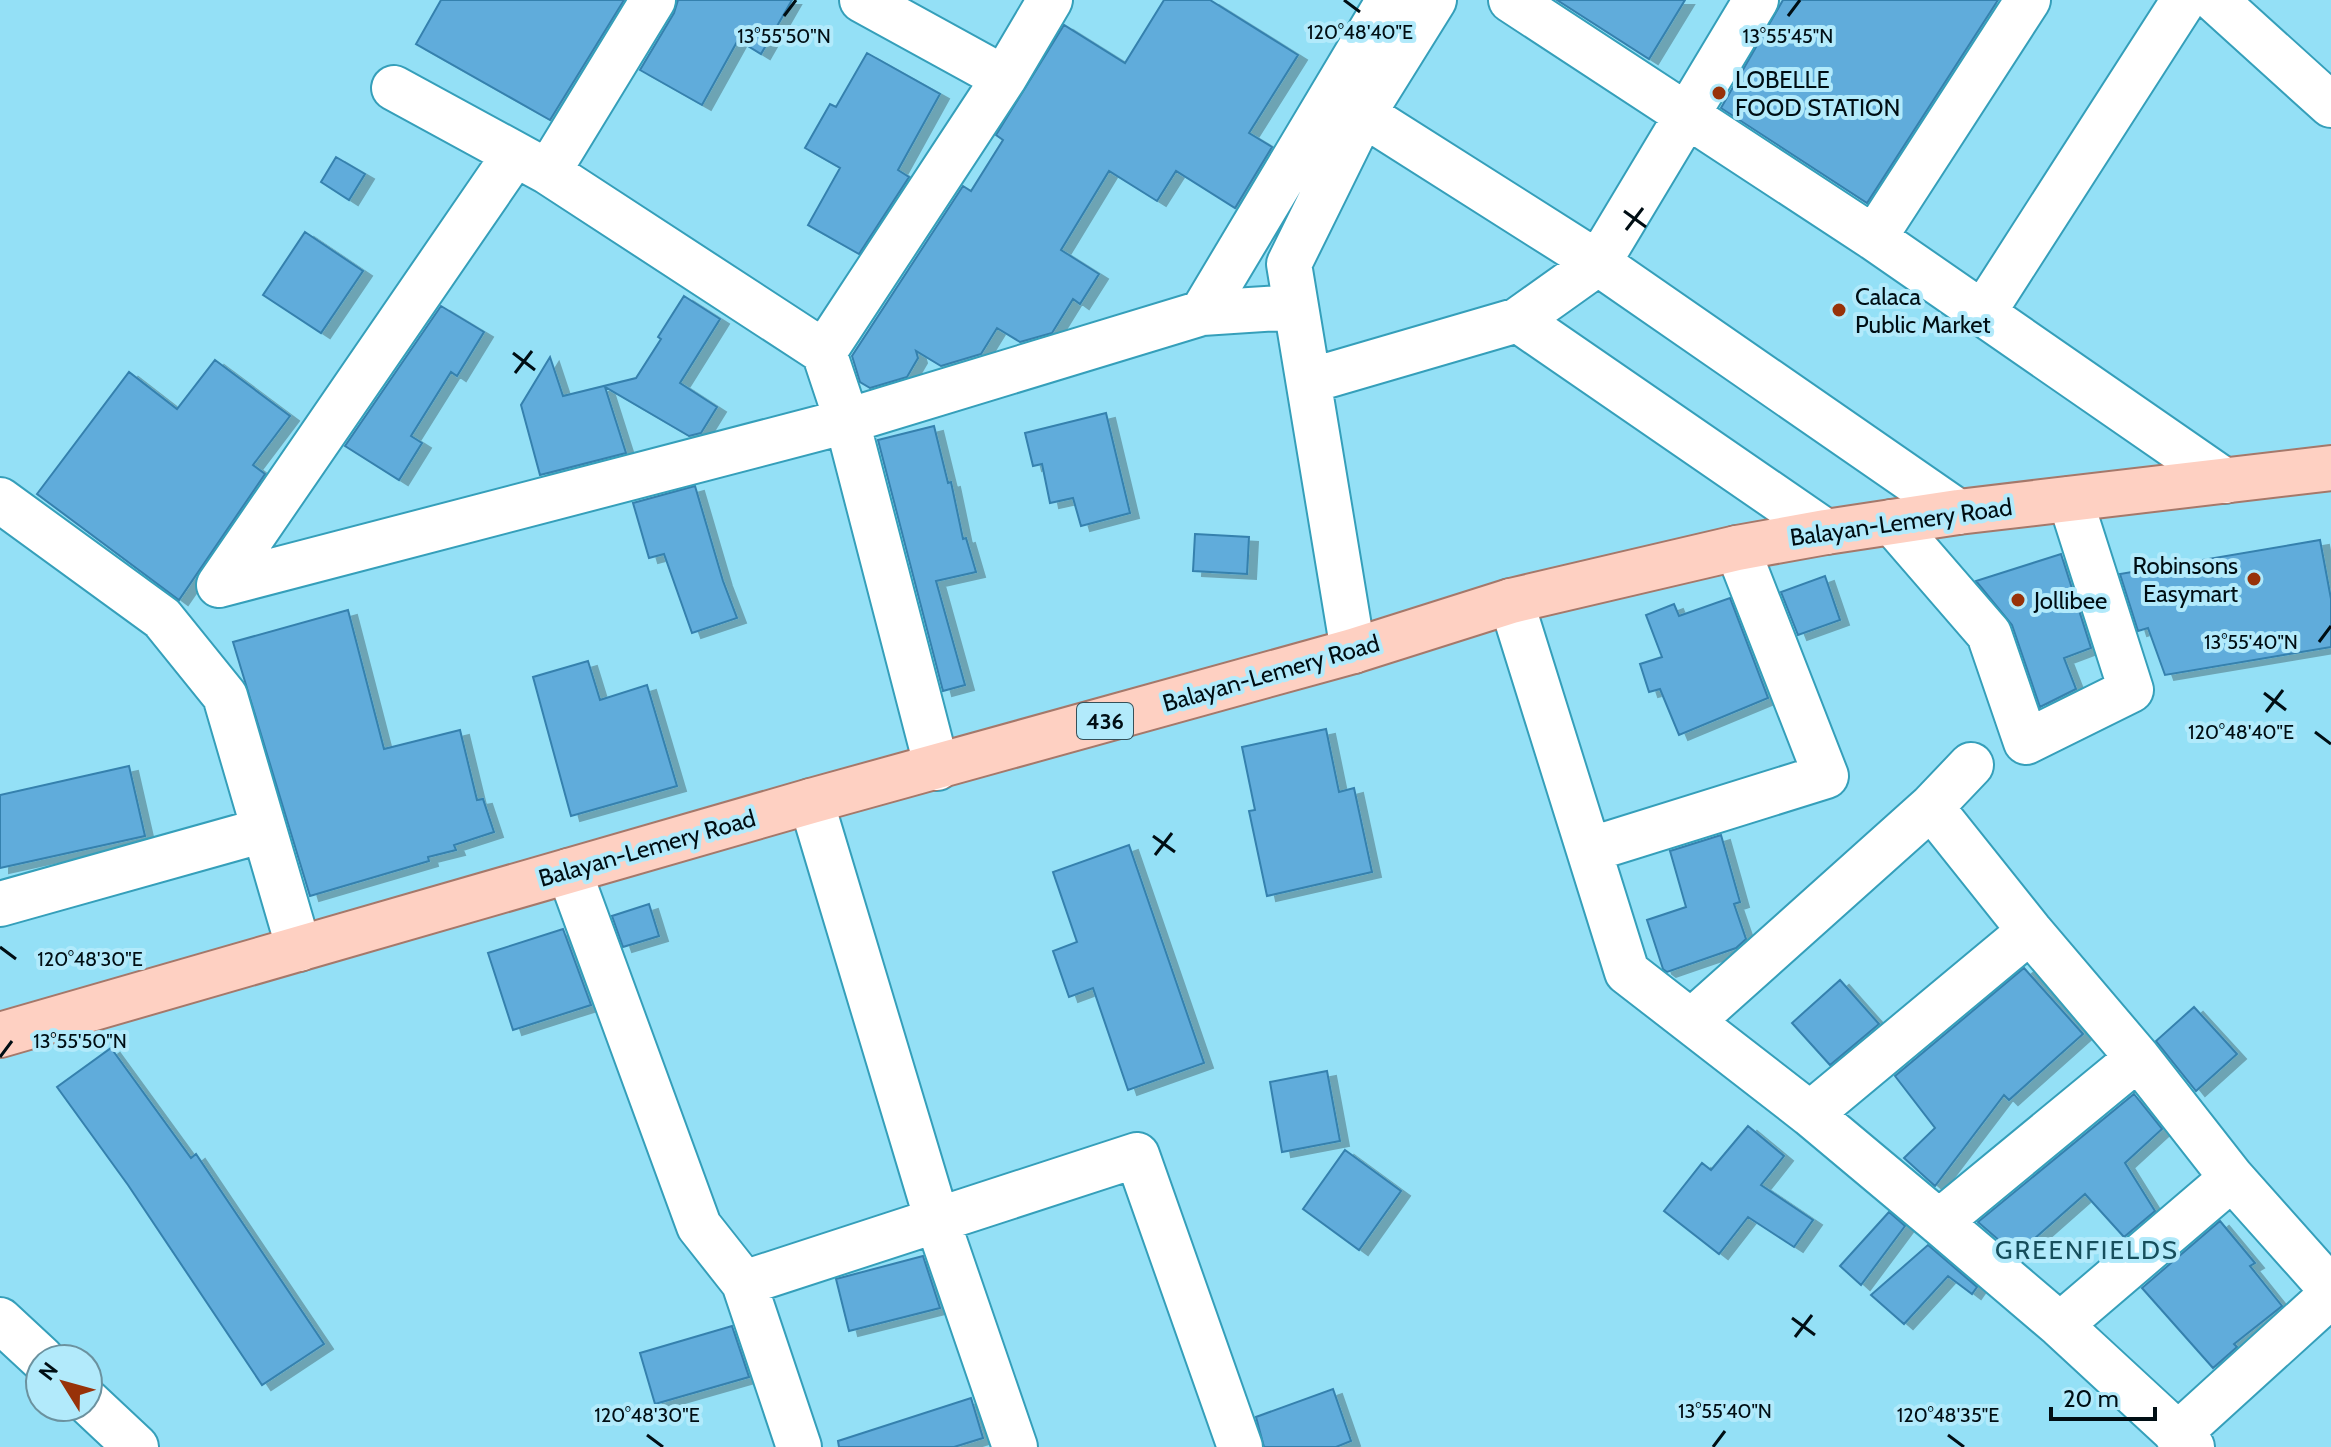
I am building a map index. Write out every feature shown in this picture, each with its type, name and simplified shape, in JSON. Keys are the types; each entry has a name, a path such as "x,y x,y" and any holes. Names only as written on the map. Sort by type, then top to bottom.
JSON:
{"main road":[{"name":"Balayan-Lemery Road","path":"0,1035 811,801 1353,651 1511,601 1737,548 1826,532 1958,512 2331,468"}],"street":[{"path":"653,0 219,585 847,421 1202,313 1296,307"},
{"path":"862,0 1004,78"},
{"path":"824,352 1004,78 1050,0"},
{"path":"1202,313 1389,0"},
{"path":"1353,651 1289,264 1363,114 1434,0"},
{"path":"1511,0 1874,238 2225,481"},
{"path":"1309,381 1518,320 1598,263 1756,0"},
{"path":"1874,238 2028,0"},
{"path":"1983,313 2184,0"},
{"path":"2215,0 2331,105"},
{"path":"394,88 532,163 824,352 847,421 937,768"},
{"path":"1363,114 1598,263 1958,512"},
{"path":"1518,320 1826,532"},
{"path":"1892,522 1989,634 2026,742 2131,690 2070,499"},
{"path":"0,500 162,618 225,696 299,949"},
{"path":"1589,850 1826,776 1737,548"},
{"path":"1511,601 1627,972 1810,1114 1939,1222 2060,1325 2184,1441 2331,1292 2232,1178 2138,1058 2030,931 1931,807"},
{"path":"1692,1021 1931,807 1971,765"},
{"path":"811,801 937,1220 1015,1447"},
{"path":"0,904 264,830"},
{"path":"569,871 699,1226 744,1283 799,1447"},
{"path":"1810,1114 2030,931"},
{"path":"1939,1222 2138,1058"},
{"path":"744,1283 1137,1155 1240,1447"},
{"path":"2060,1325 2232,1178"},
{"path":"0,1320 25,1343"},
{"path":"104,1417 136,1447"}],"building":[{"path":"441,0 624,0 550,120 416,44"},
{"path":"678,0 792,0 761,54 738,40 702,105 640,70 674,13"},
{"path":"1164,0 1210,0 1298,55 1249,133 1272,147 1235,208 1176,171 1157,201 1109,171 1061,250 1099,274 1080,304 1073,299 1052,333 1020,342 997,328 981,354 941,366 916,351 918,358 907,377 870,388 860,382 852,356 963,186 971,191 1003,140 996,135 1064,25 1125,63"},
{"path":"1557,0 1685,0 1649,59"},
{"path":"1783,0 1998,0 1867,203 1721,108"},
{"path":"867,53 940,94 898,170 909,177 859,254 808,225 840,168 805,148 830,104 836,107"},
{"path":"336,157 365,174 349,200 321,182"},
{"path":"305,232 363,271 321,333 263,295"},
{"path":"684,296 720,319 680,383 717,407 701,433 689,436 605,387 626,453 540,475 521,405 550,357 563,396 636,378"},
{"path":"441,306 484,332 457,376 451,372 411,436 422,443 399,480 345,446"},
{"path":"215,360 290,416 253,465 265,474 179,600 37,494 129,372 177,409"},
{"path":"1106,413 1130,513 1081,526 1073,498 1050,503 1042,464 1033,466 1025,433"},
{"path":"934,426 948,483 951,482 963,539 966,538 976,572 936,581 965,685 943,691 878,440"},
{"path":"695,486 737,618 692,633 664,554 649,558 633,503"},
{"path":"1195,534 1249,537 1247,574 1193,571"},
{"path":"2320,540 2331,599 2331,647 2165,675 2148,628 2138,631 2120,574"},
{"path":"2061,554 2091,648 2064,658 2076,689 2040,707 2012,625 1976,581"},
{"path":"1825,576 1840,620 1798,635 1781,592"},
{"path":"1730,598 1768,698 1679,735 1660,689 1649,692 1640,664 1662,657 1646,615 1674,604 1679,616"},
{"path":"348,610 384,749 460,730 477,800 483,799 494,832 454,845 456,850 428,857 429,861 310,896 233,642"},
{"path":"588,661 600,700 647,685 677,786 571,816 533,677"},
{"path":"1326,729 1339,792 1354,788 1372,872 1267,896 1249,811 1255,810 1242,747"},
{"path":"129,766 145,836 0,868 0,795"},
{"path":"1721,835 1740,902 1734,904 1746,939 1736,948 1667,972 1663,969 1647,920 1686,907 1670,851"},
{"path":"1129,845 1204,1063 1128,1090 1093,988 1069,997 1053,951 1077,942 1053,872"},
{"path":"649,904 659,936 623,947 612,916"},
{"path":"563,929 591,1005 513,1030 488,953"},
{"path":"2024,968 2083,1034 2009,1100 2004,1095 1935,1186 1904,1158 1935,1128 1895,1076"},
{"path":"1840,980 1879,1024 1830,1065 1792,1023"},
{"path":"2194,1007 2237,1054 2196,1091 2156,1041"},
{"path":"111,1048 191,1158 196,1154 324,1344 262,1385 128,1185 57,1087"},
{"path":"1327,1071 1340,1141 1282,1152 1270,1082"},
{"path":"2134,1094 2162,1129 2125,1163 2155,1211 2124,1237 2085,1194 2016,1255 1978,1222"},
{"path":"1748,1126 1784,1156 1761,1185 1813,1220 1794,1247 1748,1217 1719,1254 1664,1211 1702,1163 1711,1170"},
{"path":"1345,1150 1401,1191 1359,1250 1303,1209"},
{"path":"1889,1212 1905,1226 1861,1285 1840,1266"},
{"path":"2220,1221 2255,1263 2250,1266 2282,1306 2234,1344 2237,1347 2213,1368 2142,1288"},
{"path":"1928,1245 1977,1287 1972,1294 1948,1276 1904,1324 1871,1295"},
{"path":"923,1256 940,1308 849,1331 836,1279"},
{"path":"732,1326 749,1377 655,1404 640,1353"},
{"path":"1333,1389 1351,1441 1336,1447 1264,1447 1256,1417"},
{"path":"971,1398 983,1438 954,1447 839,1447 838,1441"}],"place":[{"name":"LOBELLE FOOD STATION","path":"1719,93"},
{"name":"Calaca Public Market","path":"1839,310"},
{"name":"Robinsons Easymart","path":"2254,579"},
{"name":"Jollibee","path":"2018,600"}],"district":[{"name":"GREENFIELDS","path":"2087,1250"}]}
